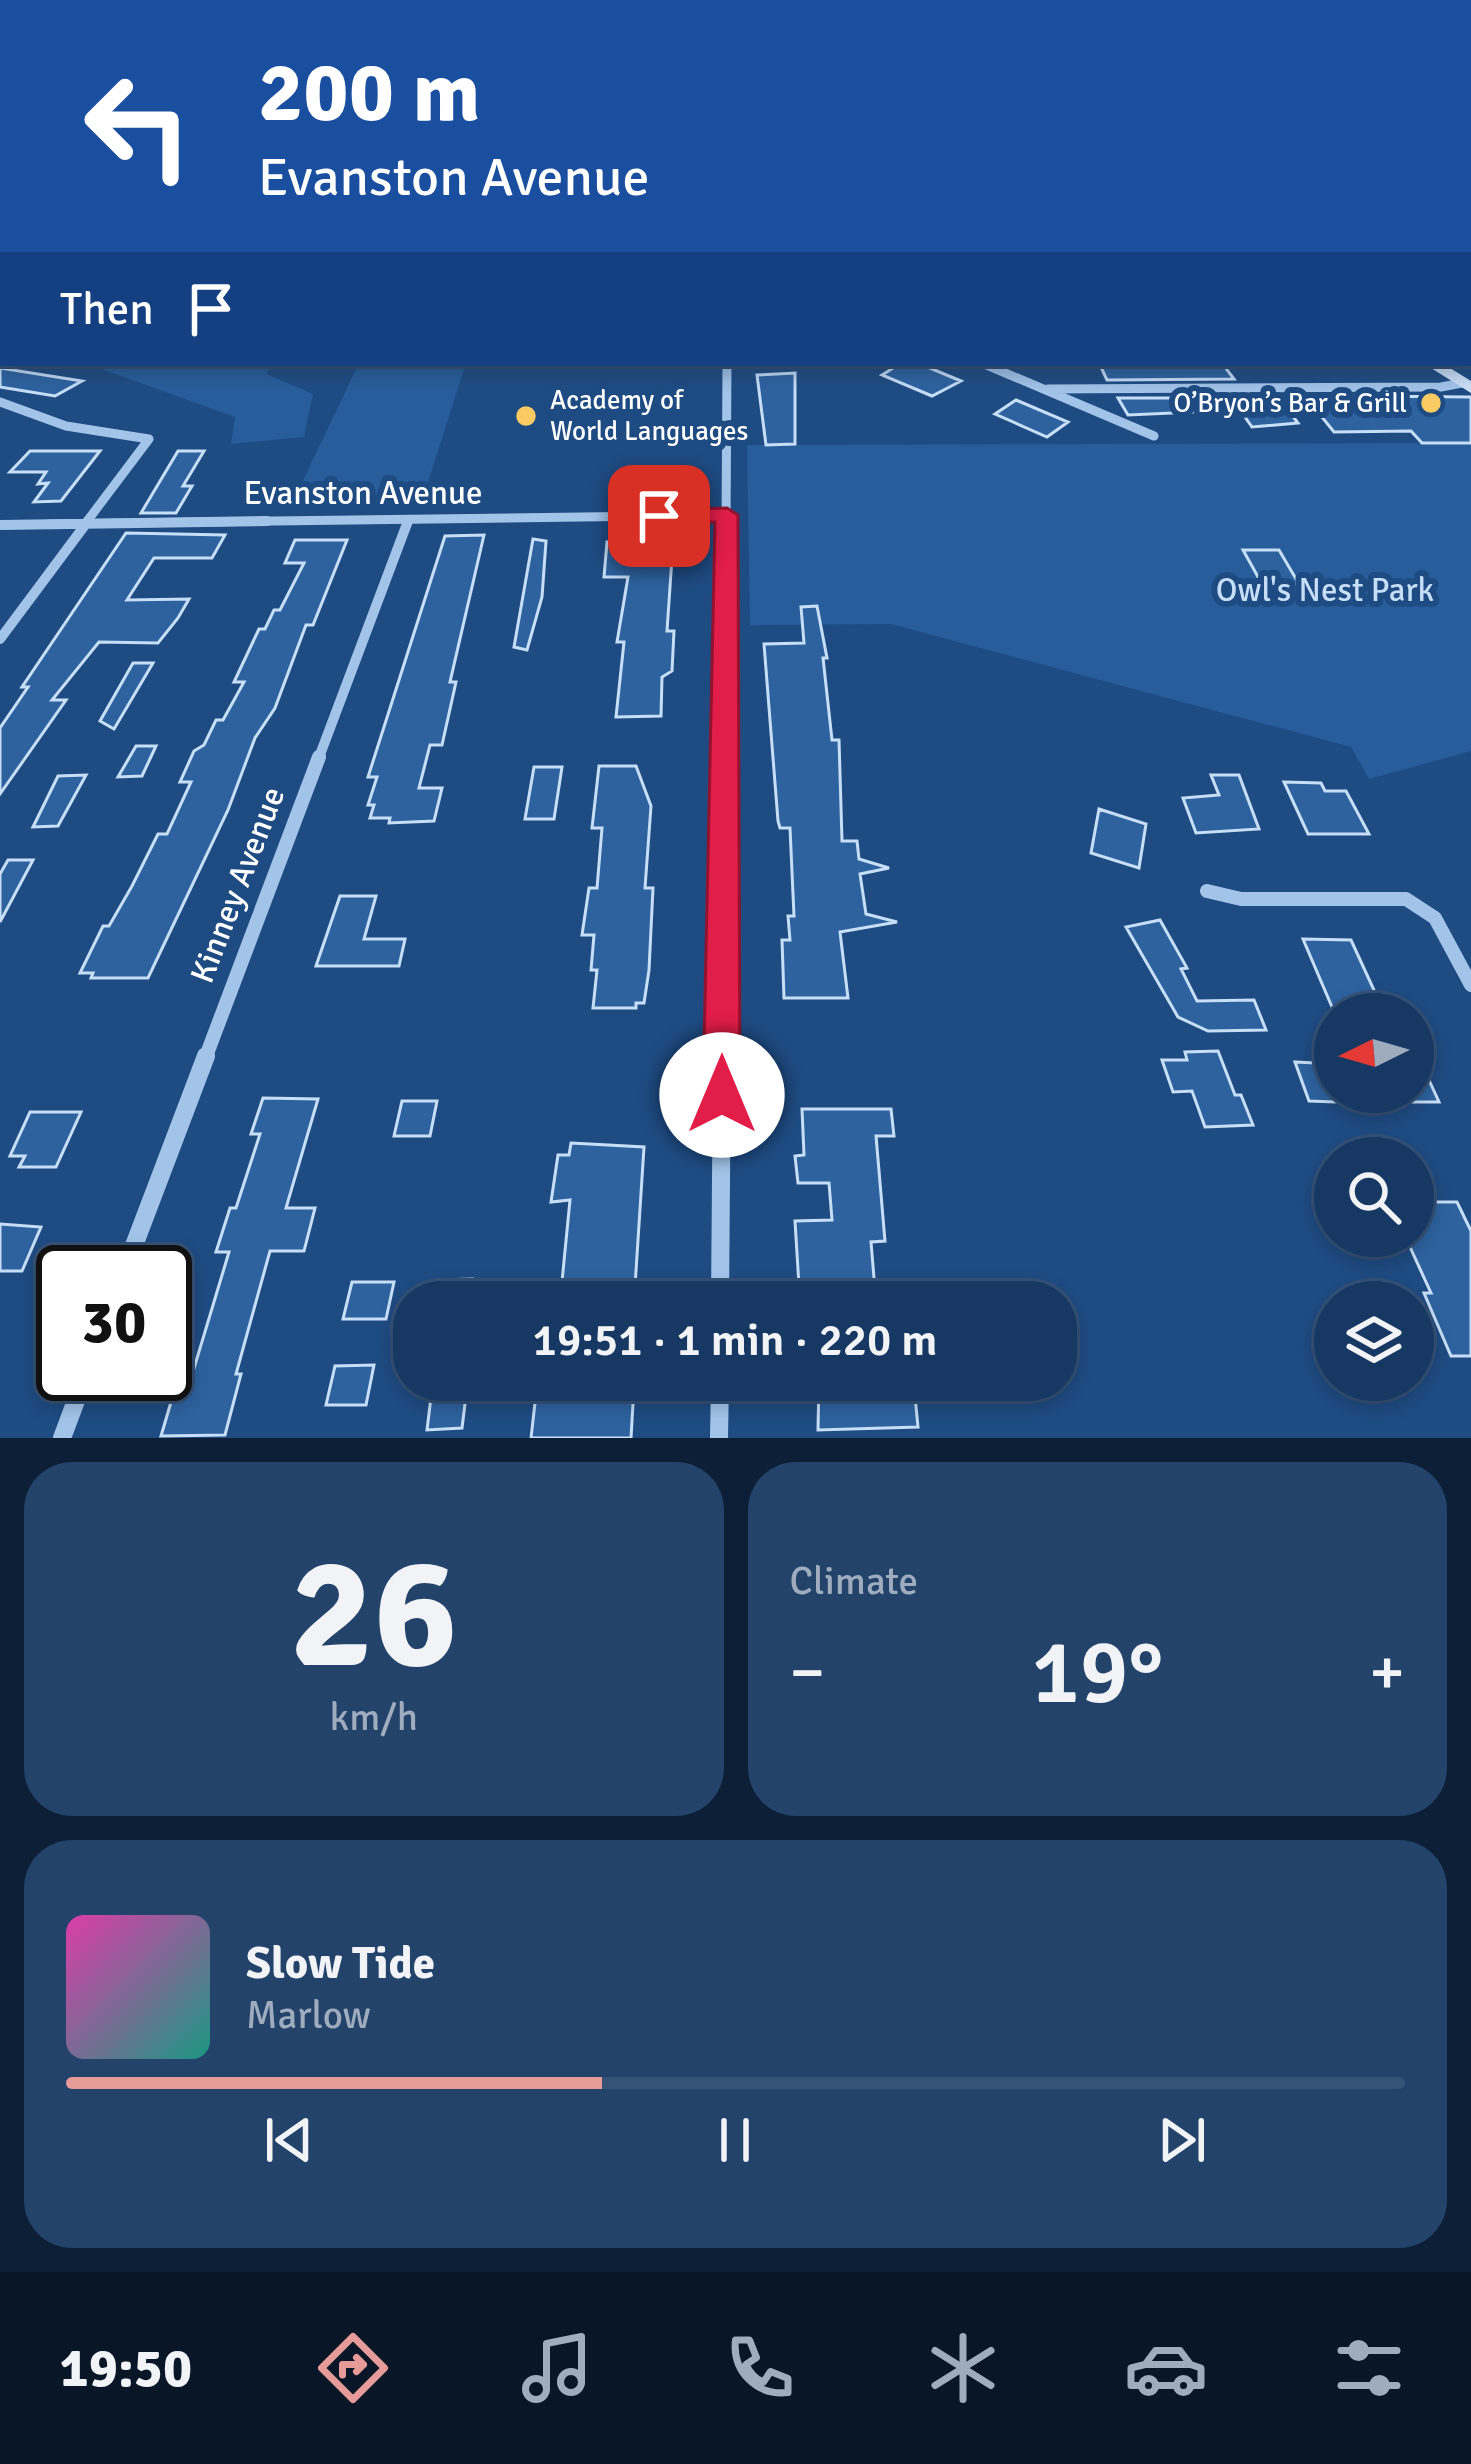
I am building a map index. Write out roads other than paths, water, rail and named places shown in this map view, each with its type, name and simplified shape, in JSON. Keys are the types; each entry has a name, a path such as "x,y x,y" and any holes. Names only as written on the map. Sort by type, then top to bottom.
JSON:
{"main road":[{"path":"1436,366 1467,385"}],"street":[{"path":"720,1281 727,366"},
{"path":"990,366 1154,436"},
{"path":"1048,389 1467,385"},
{"path":"0,402 66,426 149,439 0,639"},
{"name":"Evanston Avenue","path":"0,525 727,515"},
{"name":"Kinney Avenue","path":"134,1245 409,520"},
{"path":"1207,891 1241,899 1406,898 1435,918 1471,985"},
{"path":"62,1438 76,1401"},
{"path":"719,1401 719,1438"}],"place":[{"name":"O’Bryon’s Bar & Grill","path":"1431,403"},
{"name":"Academy of World Languages","path":"526,416"}],"park label":[{"name":"Owl's Nest Park","path":"1325,590"}]}
